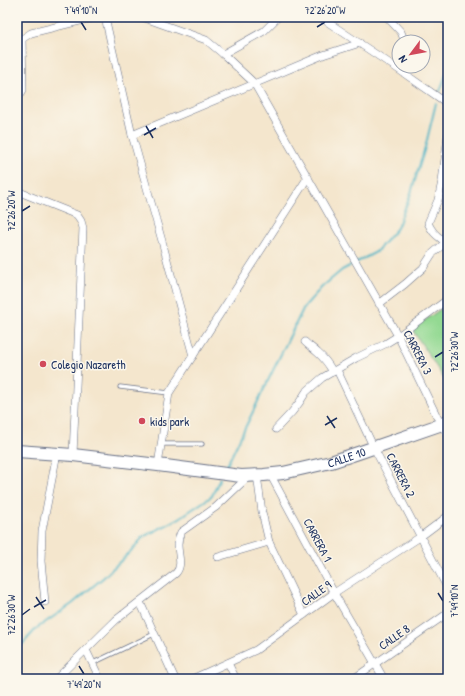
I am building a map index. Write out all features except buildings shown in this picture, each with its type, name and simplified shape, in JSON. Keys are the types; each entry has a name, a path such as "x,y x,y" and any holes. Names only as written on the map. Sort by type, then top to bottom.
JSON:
{"main road":[{"name":"CALLE 10","path":"17,451 57,453 249,475 270,474 284,473 331,462 446,427"}],"street":[{"path":"17,95 20,95 23,90 22,40 31,33 96,17"},
{"path":"105,17 132,135 193,356"},
{"name":"CARRERA 3","path":"142,17 152,19 206,40 254,83 398,336 446,427"},
{"path":"223,54 264,31 278,17"},
{"path":"320,17 391,62"},
{"path":"387,17 402,34"},
{"path":"132,135 323,54 360,43"},
{"path":"409,74 448,104"},
{"path":"379,304 423,268 432,254 447,244 432,232 428,223 438,200 448,136"},
{"path":"158,465 169,393 308,177"},
{"path":"17,191 77,215 81,220 83,228 73,455"},
{"path":"276,429 292,412 306,392 322,378 398,336 448,298"},
{"name":"CARRERA 2","path":"305,342 335,371 448,589"},
{"path":"45,602 40,561 42,531 57,453"},
{"name":"CARRERA 1","path":"270,474 334,593 384,679"},
{"path":"56,679 116,620 178,571 180,567 178,544 181,532 216,507 249,475 262,512 269,542 304,616"},
{"name":"CALLE 9","path":"192,679 256,650 334,593 420,537 448,516"},
{"path":"218,557 269,542"},
{"path":"140,602 175,679"},
{"name":"CALLE 8","path":"353,679 448,613"},
{"path":"86,650 100,679"},
{"path":"228,663 236,679"}],"lane":[{"path":"120,387 169,393"},
{"path":"161,444 202,444"},
{"path":"93,663 154,634"}],"green space":[{"path":"448,304 448,385 412,329"}],"waterway":[{"path":"440,91 448,69"},
{"path":"225,469 304,307 322,287 342,270 376,252 397,228 411,193 426,144 436,103"},
{"path":"17,650 37,628 72,604 104,577 143,537 178,519 212,496 220,478"}],"place":[{"name":"Colegio Nazareth","path":"43,364"},
{"name":"kids park","path":"142,421"}]}
